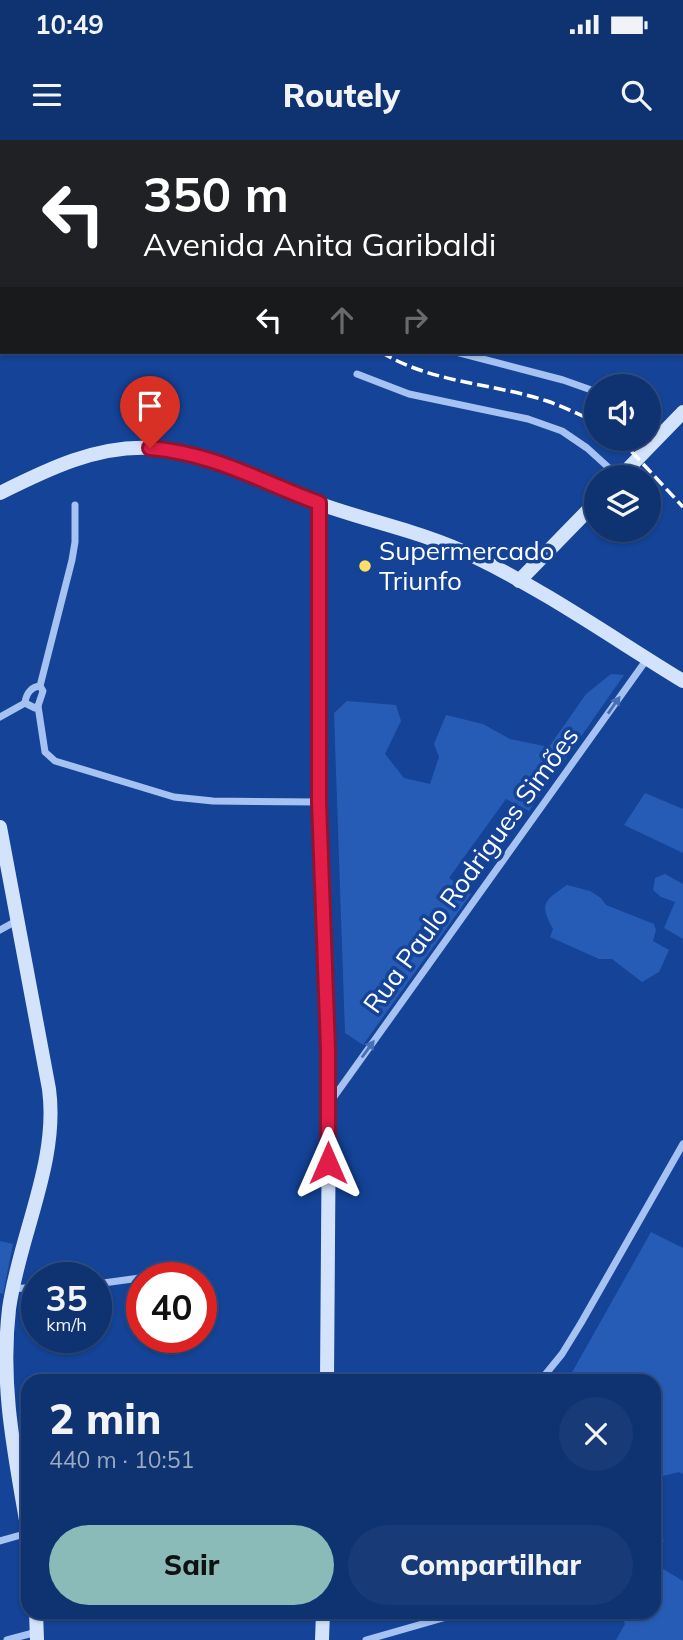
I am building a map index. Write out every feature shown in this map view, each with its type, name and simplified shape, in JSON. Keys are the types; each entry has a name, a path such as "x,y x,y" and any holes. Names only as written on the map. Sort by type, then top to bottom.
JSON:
{"main road":[{"path":"661,428 683,412"},
{"path":"0,493 48,470 91,454 111,450 150,448 210,458 319,503 450,546 519,581 683,681"},
{"path":"630,465 640,451"},
{"path":"319,503 319,802 329,1105 327,1374"},
{"path":"519,581 584,514"},
{"path":"0,827 49,1089 52,1119 48,1150 12,1289 6,1331 6,1442 21,1504"},
{"path":"322,1640 323,1619"}],"street":[{"path":"464,354 584,387"},
{"path":"357,374 409,394 547,425 573,437 605,465"},
{"path":"75,505 72,560 40,686 43,691 38,706 46,752 55,761 174,797 213,801 319,802"},
{"name":"Rua Paulo Rodrigues Simões","path":"329,1105 647,659"},
{"path":"0,717 25,703 28,693 34,687 40,686"},
{"path":"25,703 32,707 38,706"},
{"path":"0,930 18,920"},
{"path":"546,1374 581,1324 683,1144"},
{"path":"12,1289 21,1288"},
{"path":"0,1541 21,1535"},
{"path":"366,1640 440,1619"},
{"path":"7,1640 37,1636"}],"shaded area":[{"path":"611,674 624,675 529,811 506,799 449,878 471,894 363,1045 345,1033 334,713 347,701 396,705 401,721 385,754 404,778 430,784 439,757 434,744 446,715 483,724 510,739 549,747 586,694"},
{"path":"645,793 683,809 683,853 624,825"},
{"path":"665,874 683,884 683,939 664,928 675,902 661,897 653,890 655,878"},
{"path":"567,885 590,891 606,905 654,924 656,930 653,941 669,950 659,972 642,982 612,959 599,959 550,937 553,929 546,913 546,903"},
{"path":"651,1232 683,1248 683,1474 679,1472 661,1476 661,1374 571,1374"},
{"path":"0,1241 13,1244 3,1294 0,1293"},
{"path":"661,1568 683,1581 683,1640 616,1640 625,1624 622,1619 661,1619"}],"railway":[{"path":"385,354 420,370 526,395 584,417"},
{"path":"631,451 683,507"}],"place":[{"name":"Supermercado Triunfo","path":"365,566"}],"route":[{"path":"150,448 169,449 210,458 319,503 319,802 328,1049 328,1163"}]}
